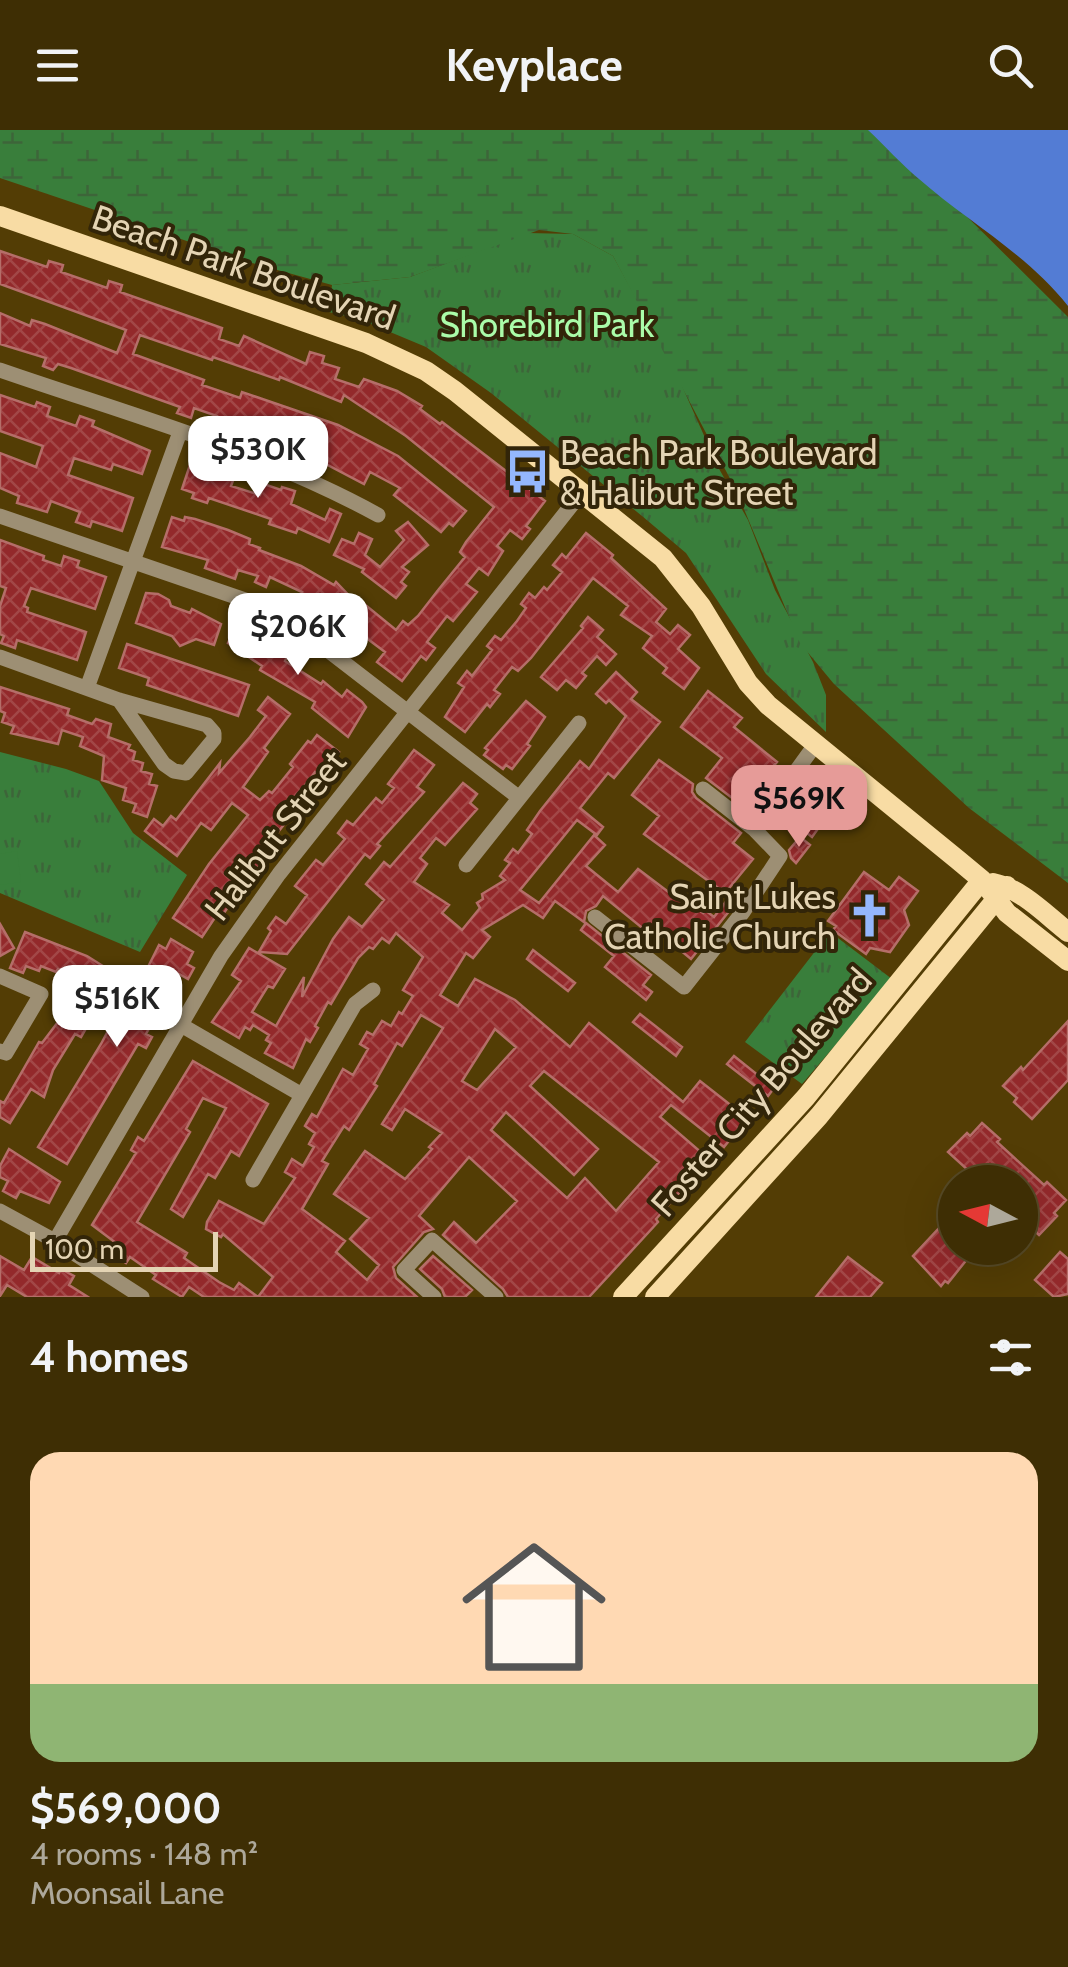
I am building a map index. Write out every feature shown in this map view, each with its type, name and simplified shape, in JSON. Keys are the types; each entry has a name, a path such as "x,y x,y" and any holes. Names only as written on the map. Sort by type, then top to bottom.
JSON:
{"main road":[{"name":"Beach Park Boulevard","path":"0,216 398,356 455,391 662,558 701,606 748,683 768,705 982,880 1068,932"},
{"name":"Foster City Boulevard","path":"623,1297 752,1145 876,1014 982,880"},
{"name":"Beach Park Boulevard","path":"1001,893 1068,961"},
{"name":"Foster City Boulevard","path":"655,1297 818,1116 1001,893"}],"street":[{"path":"0,370 328,487 378,514"},
{"path":"87,688 180,432"},
{"name":"Halibut Street","path":"55,1241 221,956 279,874 582,492"},
{"path":"0,516 277,610 518,798"},
{"path":"0,657 119,700 207,725 214,739 186,772 174,771 164,764 119,700"},
{"path":"466,866 579,723"},
{"path":"754,829 815,744"},
{"path":"594,917 684,987 743,912 780,856 754,829 703,790"},
{"path":"0,976 42,994 6,1053 0,1051"},
{"path":"253,1180 355,1004 373,990"},
{"path":"181,1025 302,1095"},
{"path":"0,1212 55,1241 142,1297"},
{"path":"434,1297 404,1270 432,1240 496,1297"}],"green space":[{"path":"0,130 871,130 925,175 1068,317 1068,883 969,808 834,684 800,643 736,490 613,256 573,234 539,230 410,277 332,285 252,263 0,178"},
{"name":"Shorebird Park","path":"527,233 573,234 613,256 674,368 718,467 748,520 775,590 813,662 826,695 826,732 766,674 686,553 491,393 426,347 359,319 329,312 332,285 410,277"},
{"path":"0,752 99,781 133,833 187,875 140,952 0,893"},
{"path":"17,851 21,882 0,885 0,854"},
{"path":"830,932 892,979 802,1084 745,1042"}],"water":[{"path":"868,130 1068,130 1068,306 1016,254 938,195"}],"building":[{"path":"0,251 47,267 49,261 63,265 61,272 107,288 109,281 122,285 120,292 222,328 219,339 239,346 244,336 306,364 310,352 324,356 322,363 339,368 335,379 359,387 364,379 397,391 545,501 526,526 530,529 522,539 510,530 497,546 503,551 488,575 479,568 466,584 477,592 453,621 447,616 427,642 435,648 426,660 421,656 402,681 377,662 385,652 369,640 358,633 348,644 337,636 342,629 327,617 322,624 310,615 313,612 296,602 302,592 270,577 266,587 255,582 258,576 238,570 235,579 205,568 208,560 162,547 172,517 195,519 228,530 250,539 249,544 259,550 301,566 334,585 336,582 360,607 363,603 396,630 403,621 408,625 418,616 465,557 460,552 494,507 406,436 344,395 341,402 280,377 279,380 213,357 212,360 140,335 133,354 204,380 202,385 240,398 242,392 338,425 398,456 466,511 453,526 449,523 441,532 394,495 400,488 370,472 364,484 318,460 304,457 307,451 245,429 243,435 229,430 231,424 216,419 217,416 194,408 191,418 177,413 180,407 58,364 53,370 43,366 46,358 0,344 0,313 30,326 32,320 45,324 117,353 126,330 0,284"},
{"path":"0,395 35,407 37,402 50,407 47,416 76,426 80,416 94,421 92,426 150,451 142,474 113,464 111,470 74,458 68,475 133,498 122,531 92,521 90,527 76,522 80,512 51,501 47,512 17,503 19,496 0,488 0,453 36,467 43,446 0,431"},
{"path":"192,459 235,475 231,486 260,495 264,484 281,490 282,487 295,491 291,504 325,520 330,509 341,514 329,542 298,528 296,533 269,524 271,519 209,498 207,503 192,498 194,493 182,489"},
{"path":"408,522 428,545 402,567 409,572 401,582 406,586 396,598 362,572 364,569 334,555 342,539 354,544 359,533 372,539 365,555 380,567 404,540 396,531"},
{"path":"586,533 666,609 656,622 670,634 678,625 690,635 678,649 699,668 684,689 663,673 667,668 643,648 652,636 621,615 628,606 593,578 531,658 518,671 512,667 494,690 500,694 465,732 445,717 464,687 458,683 467,671 472,676 492,650 487,646 495,636 501,640 517,621 526,608 521,604 529,593 535,598 544,587 547,590 562,572 553,565 562,554 566,558"},
{"path":"0,540 61,566 64,556 79,561 77,567 106,577 95,609 31,588 24,606 27,612 86,632 77,660 17,640 15,648 1,643 4,636 0,634 0,606 6,588 0,586"},
{"path":"146,593 158,594 169,600 171,606 190,613 192,609 221,624 214,645 196,639 180,646 172,636 136,623"},
{"path":"588,617 603,630 597,637 616,654 606,665 597,656 582,673 586,676 576,688 566,680 557,690 541,677"},
{"path":"238,620 290,650 285,661 321,684 323,681 342,697 347,690 362,702 366,707 348,737 312,708 315,702 260,670 262,666 228,643"},
{"path":"127,644 249,685 238,716 147,685 149,678 119,668"},
{"path":"616,672 637,692 631,699 660,722 614,778 608,773 580,808 603,827 597,835 577,820 520,890 539,903 594,835 605,845 586,866 618,892 638,869 683,903 685,900 714,917 731,895 738,900 691,959 650,925 646,931 603,896 586,911 584,922 555,901 543,918 523,905 482,930 490,937 473,958 466,953 440,995 458,1006 475,979 515,1000 570,1047 589,1023 683,1102 700,1081 747,1118 724,1147 671,1105 660,1117 711,1161 589,1297 508,1297 443,1235 454,1222 476,1243 517,1201 469,1157 419,1216 433,1229 424,1232 393,1267 396,1278 417,1297 258,1297 273,1277 223,1234 221,1237 206,1229 207,1222 219,1201 264,1224 295,1178 285,1172 292,1159 303,1166 314,1147 309,1144 315,1133 305,1126 312,1114 317,1117 343,1069 353,1075 368,1049 360,1044 367,1032 373,1035 382,1021 391,1026 399,1012 402,1014 413,996 403,990 423,957 396,933 389,943 382,938 373,949 369,947 358,958 331,1004 328,1002 315,1026 318,1028 310,1042 306,1039 293,1068 265,1053 271,1043 266,1040 269,1035 253,1025 250,1030 245,1027 239,1038 212,1022 241,981 232,975 249,948 285,969 273,988 268,986 252,1012 276,1026 304,977 302,997 349,917 362,927 384,900 366,884 384,862 390,867 463,783 477,794 470,803 477,809 445,845 436,838 420,858 427,864 414,882 449,905 442,913 462,930 480,908 477,903 483,899 482,894 505,880 500,876 510,863 505,860 513,849 518,853 532,834 527,830 540,811 580,761 589,769 626,716 596,694","holes":["421,1015 443,1028 382,1124 392,1130 405,1109 442,1133 405,1179 365,1151 334,1194 369,1218 350,1239 379,1265 367,1280 336,1252 345,1241 302,1209 328,1164 322,1161 344,1126 349,1130 377,1086 374,1084 397,1043 402,1046","495,1029 516,1047 477,1090 462,1081","544,1071 659,1162 616,1211 585,1178 567,1198 491,1130 506,1112 574,1175 598,1149 530,1086"]},
{"path":"0,687 69,709 67,715 92,724 96,719 111,724 108,737 130,745 128,749 135,752 133,760 143,763 141,771 152,774 149,784 157,786 147,817 133,812 136,804 123,800 126,788 102,780 104,756 80,746 83,737 62,730 58,744 11,733 14,726 2,722 5,713 0,711"},
{"path":"708,691 742,718 734,727 777,762 745,799 752,805 748,810 706,778 722,758 681,727"},
{"path":"268,697 290,714 264,748 268,752 243,787 260,800 269,791 272,793 293,767 290,764 317,735 339,752 323,778 315,772 300,792 306,797 255,861 260,865 251,876 242,869 224,895 232,901 224,913 220,910 202,937 173,918 248,815 232,803 211,830 201,823 177,856 145,831 154,819 163,826 171,816 176,820 220,763 219,773 266,716 258,710"},
{"path":"526,701 545,717 512,769 506,765 503,769 484,755 488,750 485,748"},
{"path":"414,750 434,765 417,787 424,792 377,844 380,846 370,858 365,854 287,954 259,952 276,917 286,924 307,895 295,886 316,860 323,865 345,839 338,833 347,821 353,825 376,798 382,803 394,788 388,784"},
{"path":"659,760 693,784 696,798 741,833 733,843 753,859 725,893 644,834 659,816 632,795"},
{"path":"806,776 838,801 812,837 794,823 813,799 798,788"},
{"path":"800,837 810,845 796,863 789,850"},
{"name":"Saint Lukes Catholic Church","path":"864,872 889,890 899,877 918,891 904,910 909,925 890,952 870,948 866,954 833,930 836,926 828,921"},
{"path":"586,923 651,975 643,985 652,992 646,1000 605,967 614,956 581,930"},
{"path":"0,924 14,948 0,956"},
{"path":"25,932 87,956 117,975 81,1037 75,1034 53,1070 44,1097 31,1089 10,1123 0,1117 0,1101 4,1103 39,1042 74,1001 82,1006 93,986 58,969 56,972 41,966 39,971 26,966 23,973 10,968"},
{"path":"171,939 193,952 187,964 194,968 188,979 179,974 146,1034 152,1037 146,1048 138,1044 67,1164 38,1147 131,988 139,977 142,979 159,945 166,949"},
{"path":"533,950 575,983 568,991 527,959"},
{"path":"640,1014 682,1047 676,1056 633,1022"},
{"path":"1068,1021 1068,1080 1032,1119 1003,1086"},
{"path":"734,1056 774,1088 768,1096 727,1064"},
{"path":"193,1061 268,1104 239,1156 231,1151 215,1178 208,1174 183,1217 171,1209 226,1108 203,1098 186,1129 190,1132 137,1222 187,1253 184,1258 219,1282 234,1290 239,1283 258,1297 204,1297 189,1287 182,1297 153,1279 156,1275 130,1257 126,1263 114,1255 120,1246 92,1225 136,1153 131,1150 138,1137 144,1141"},
{"path":"982,1123 1022,1165 962,1165 948,1152 967,1133 970,1136"},
{"path":"9,1149 60,1182 49,1203 20,1191 16,1198 3,1191 8,1181 0,1177 0,1166"},
{"path":"1038,1180 1044,1185 1047,1182 1066,1200 1039,1235"},
{"path":"938,1229 938,1265 962,1265 941,1286 913,1256"},
{"path":"1060,1252 1068,1259 1068,1294 1054,1297 1035,1280"},
{"path":"0,1256 24,1270 32,1257 59,1273 61,1269 74,1276 69,1285 88,1297 27,1297 7,1285 0,1296"},
{"path":"433,1256 472,1290 465,1297 445,1297 442,1289 420,1269"},
{"path":"848,1257 882,1283 870,1297 816,1297"}],"place":[{"name":"Beach Park Boulevard & Halibut Street","path":"527,472"},
{"name":"Saint Lukes Catholic Church","path":"869,916"}]}
